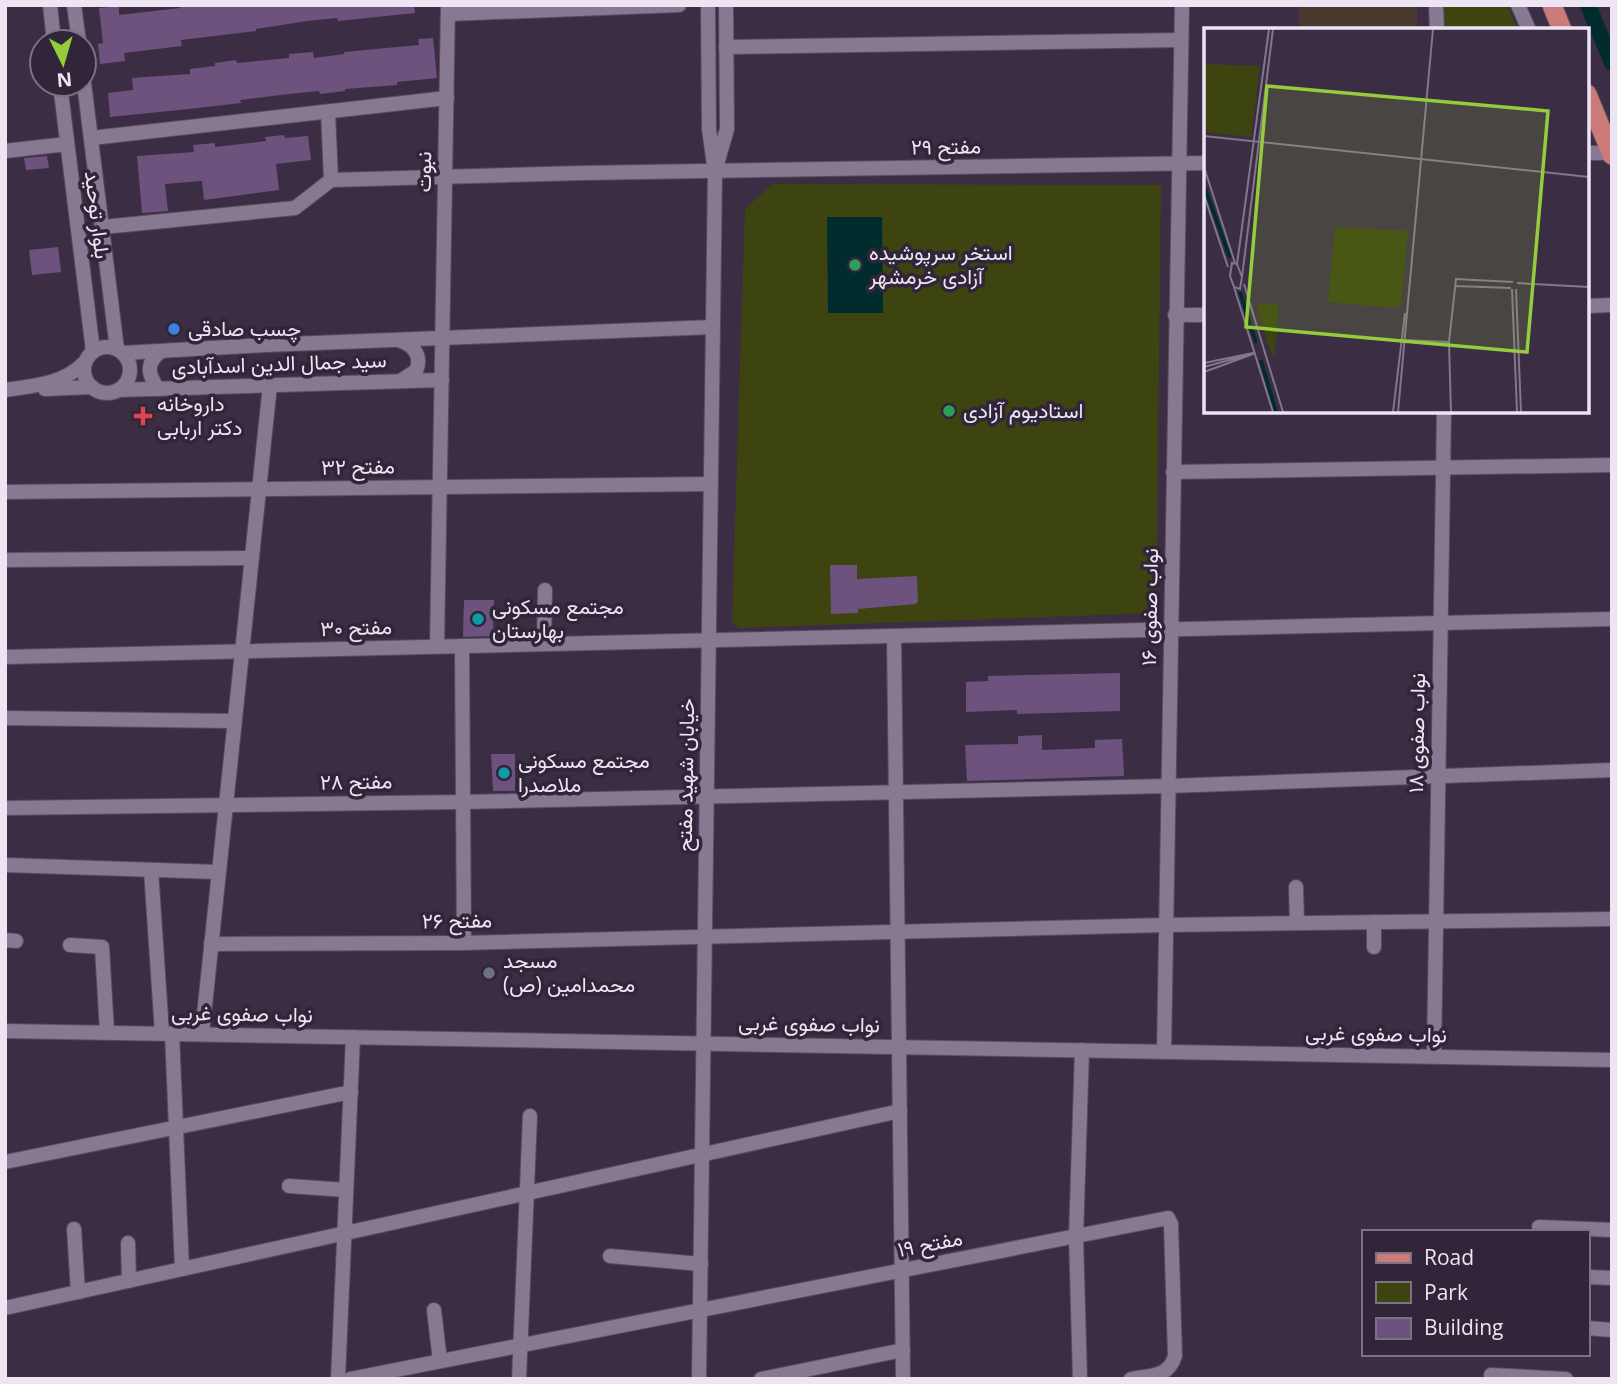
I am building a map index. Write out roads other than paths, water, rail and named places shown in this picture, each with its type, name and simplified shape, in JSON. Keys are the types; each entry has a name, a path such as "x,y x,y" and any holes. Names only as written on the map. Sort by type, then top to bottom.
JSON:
{"main road":[{"path":"1552,5 1561,28"},
{"path":"1589,99 1611,154"}],"street":[{"path":"50,5 52,28"},
{"path":"74,5 77,28"},
{"path":"448,10 679,5"},
{"name":"خیابان شهید مفتح","path":"699,1379 715,172 709,129 708,5"},
{"name":"خیابان شهید مفتح","path":"715,172 727,129 726,5"},
{"name":"نواب صفوی ۱۶","path":"1164,1052 1182,5"},
{"path":"1436,5 1437,28"},
{"path":"1518,5 1528,28"},
{"name":"نبوت","path":"437,646 448,10"},
{"path":"726,47 1181,40"},
{"name":"بلوار توحید","path":"62,98 89,356"},
{"name":"بلوار توحید","path":"86,98 120,351"},
{"path":"91,138 447,98"},
{"path":"103,227 295,208 331,180 328,113"},
{"path":"5,151 67,144"},
{"path":"1589,153 1611,154"},
{"name":"مفتح ۲۹","path":"331,180 582,173 1204,163"},
{"path":"1589,306 1612,305"},
{"path":"1175,315 1204,315"},
{"name":"سید جمال الدین اسدآبادی","path":"120,351 713,327"},
{"path":"398,341 414,349 419,359 416,371 401,381"},
{"path":"5,390 54,381 74,373 89,356 105,346 120,351 127,359 130,373 127,380 118,390 104,393 92,387 84,376 89,356"},
{"path":"158,388 151,378 150,368 152,359 161,351"},
{"name":"سید جمال الدین اسدآبادی","path":"118,390 442,380"},
{"path":"202,1034 270,385"},
{"path":"5,390 92,387"},
{"name":"نواب صفوی ۱۸","path":"1434,1056 1444,413"},
{"path":"1173,472 1612,465"},
{"name":"مفتح ۳۲","path":"5,492 711,484"},
{"path":"5,560 251,558"},
{"path":"544,644 545,590"},
{"name":"مفتح ۳۰","path":"5,657 1612,619"},
{"path":"894,636 903,1379"},
{"path":"462,646 464,943"},
{"path":"5,718 233,721"},
{"name":"مفتح ۲۸","path":"5,808 463,802 1168,786 1612,770"},
{"path":"5,865 218,872"},
{"path":"151,870 175,1128 182,1269"},
{"path":"1296,887 1297,923"},
{"name":"مفتح ۲۶","path":"211,944 464,943 1166,925 1612,919"},
{"path":"1374,922 1374,947"},
{"path":"70,945 102,947 107,1032"},
{"name":"نواب صفوی غربی","path":"5,1031 1612,1060"},
{"path":"338,1379 353,1037"},
{"path":"1080,1379 1076,1237 1082,1050"},
{"path":"5,1162 351,1092"},
{"path":"5,1308 900,1111"},
{"path":"519,1379 530,1116"},
{"path":"289,1186 346,1190"},
{"name":"مفتح ۱۹","path":"349,1379 1168,1218 1171,1224 1175,1356 1172,1367 1164,1373 1131,1379"},
{"path":"1539,1227 1612,1230"},
{"path":"74,1229 78,1292"},
{"path":"128,1243 129,1281"},
{"path":"610,1256 701,1264"},
{"path":"1589,1278 1612,1278"},
{"path":"434,1310 440,1361"},
{"path":"1589,1328 1612,1330"},
{"path":"761,1379 903,1350"},
{"path":"1491,1375 1566,1379"}],"waterway":[{"path":"1588,5 1612,63"}],"place":[{"name":"استخر سرپوشیده آزادی خرمشهر","path":"855,265"},
{"name":"چسب صادقی","path":"174,329"},
{"name":"استادیوم آزادی","path":"949,411"},
{"name":"داروخانه دکتر اربابی","path":"143,416"},
{"name":"مجتمع مسکونی بهارستان","path":"478,619"},
{"name":"مجتمع مسکونی ملاصدرا","path":"504,773"},
{"name":"مسجد محمدامین (ص)","path":"489,973"}]}
